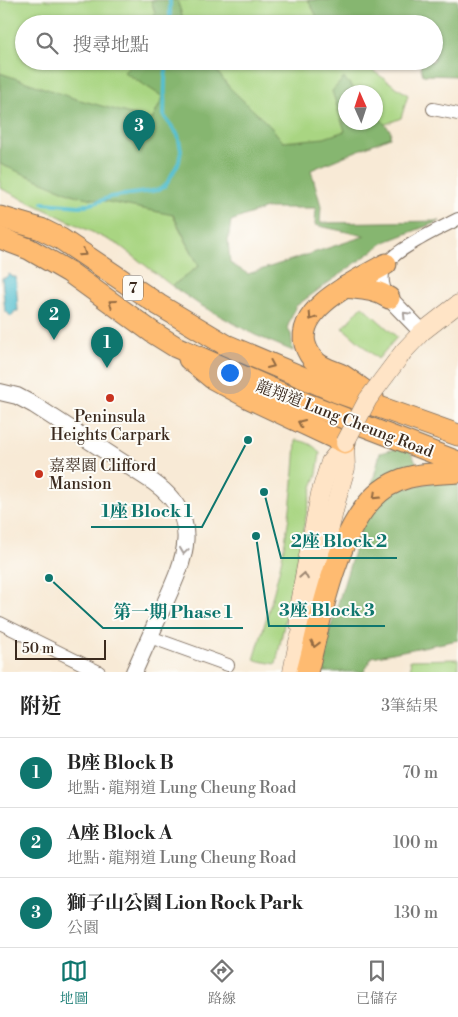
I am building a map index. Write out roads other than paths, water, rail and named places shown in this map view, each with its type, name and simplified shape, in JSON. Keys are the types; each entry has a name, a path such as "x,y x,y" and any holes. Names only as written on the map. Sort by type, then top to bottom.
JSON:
{"highway":[{"path":"0,201 22,211 41,229"},
{"name":"龍翔道 Lung Cheung Road","path":"0,217 41,229 82,252 173,314 226,345 304,379 458,435"},
{"name":"龍翔道 Lung Cheung Road","path":"0,238 29,249 62,268 176,347 297,400 458,462"},
{"path":"386,264 324,302 310,320 304,337 307,349 318,364 342,376 399,414"},
{"path":"345,288 367,289 389,298"},
{"path":"176,347 212,378 249,398 345,443"},
{"path":"307,672 340,552 348,534 366,506 384,488 398,481 419,475 458,472"}],"main road":[{"path":"292,672 298,642 299,603 328,496 330,462 345,443 375,389 404,351 420,334 458,304"}],"street":[{"path":"432,109 458,114"},
{"path":"420,334 389,298 383,285 383,272 386,264 396,253 458,219"},
{"path":"0,392 16,396 34,405 153,482 173,501 184,526 184,555 178,574 134,672"},
{"path":"0,623 99,672"},
{"path":"150,637 228,665"}],"water":[{"path":"9,274 16,277 18,311 15,311 11,317 5,312 2,278"}],"waterway":[{"path":"170,0 170,15"},
{"path":"43,203 80,206 110,197 159,190 166,185 179,162 181,150 178,135 164,116 166,70"}],"place":[{"name":"獅子山公園 Lion Rock Park","path":"139,151"},
{"name":"A座 Block A","path":"54,340"},
{"name":"B座 Block B","path":"107,368"},
{"name":"Peninsula Heights Carpark","path":"110,398"},
{"name":"1座 Block 1","path":"248,440"},
{"name":"嘉翠園 Clifford Mansion","path":"39,474"},
{"name":"2座 Block 2","path":"264,492"},
{"name":"3座 Block 3","path":"256,536"},
{"name":"第一期 Phase 1","path":"49,578"}]}
